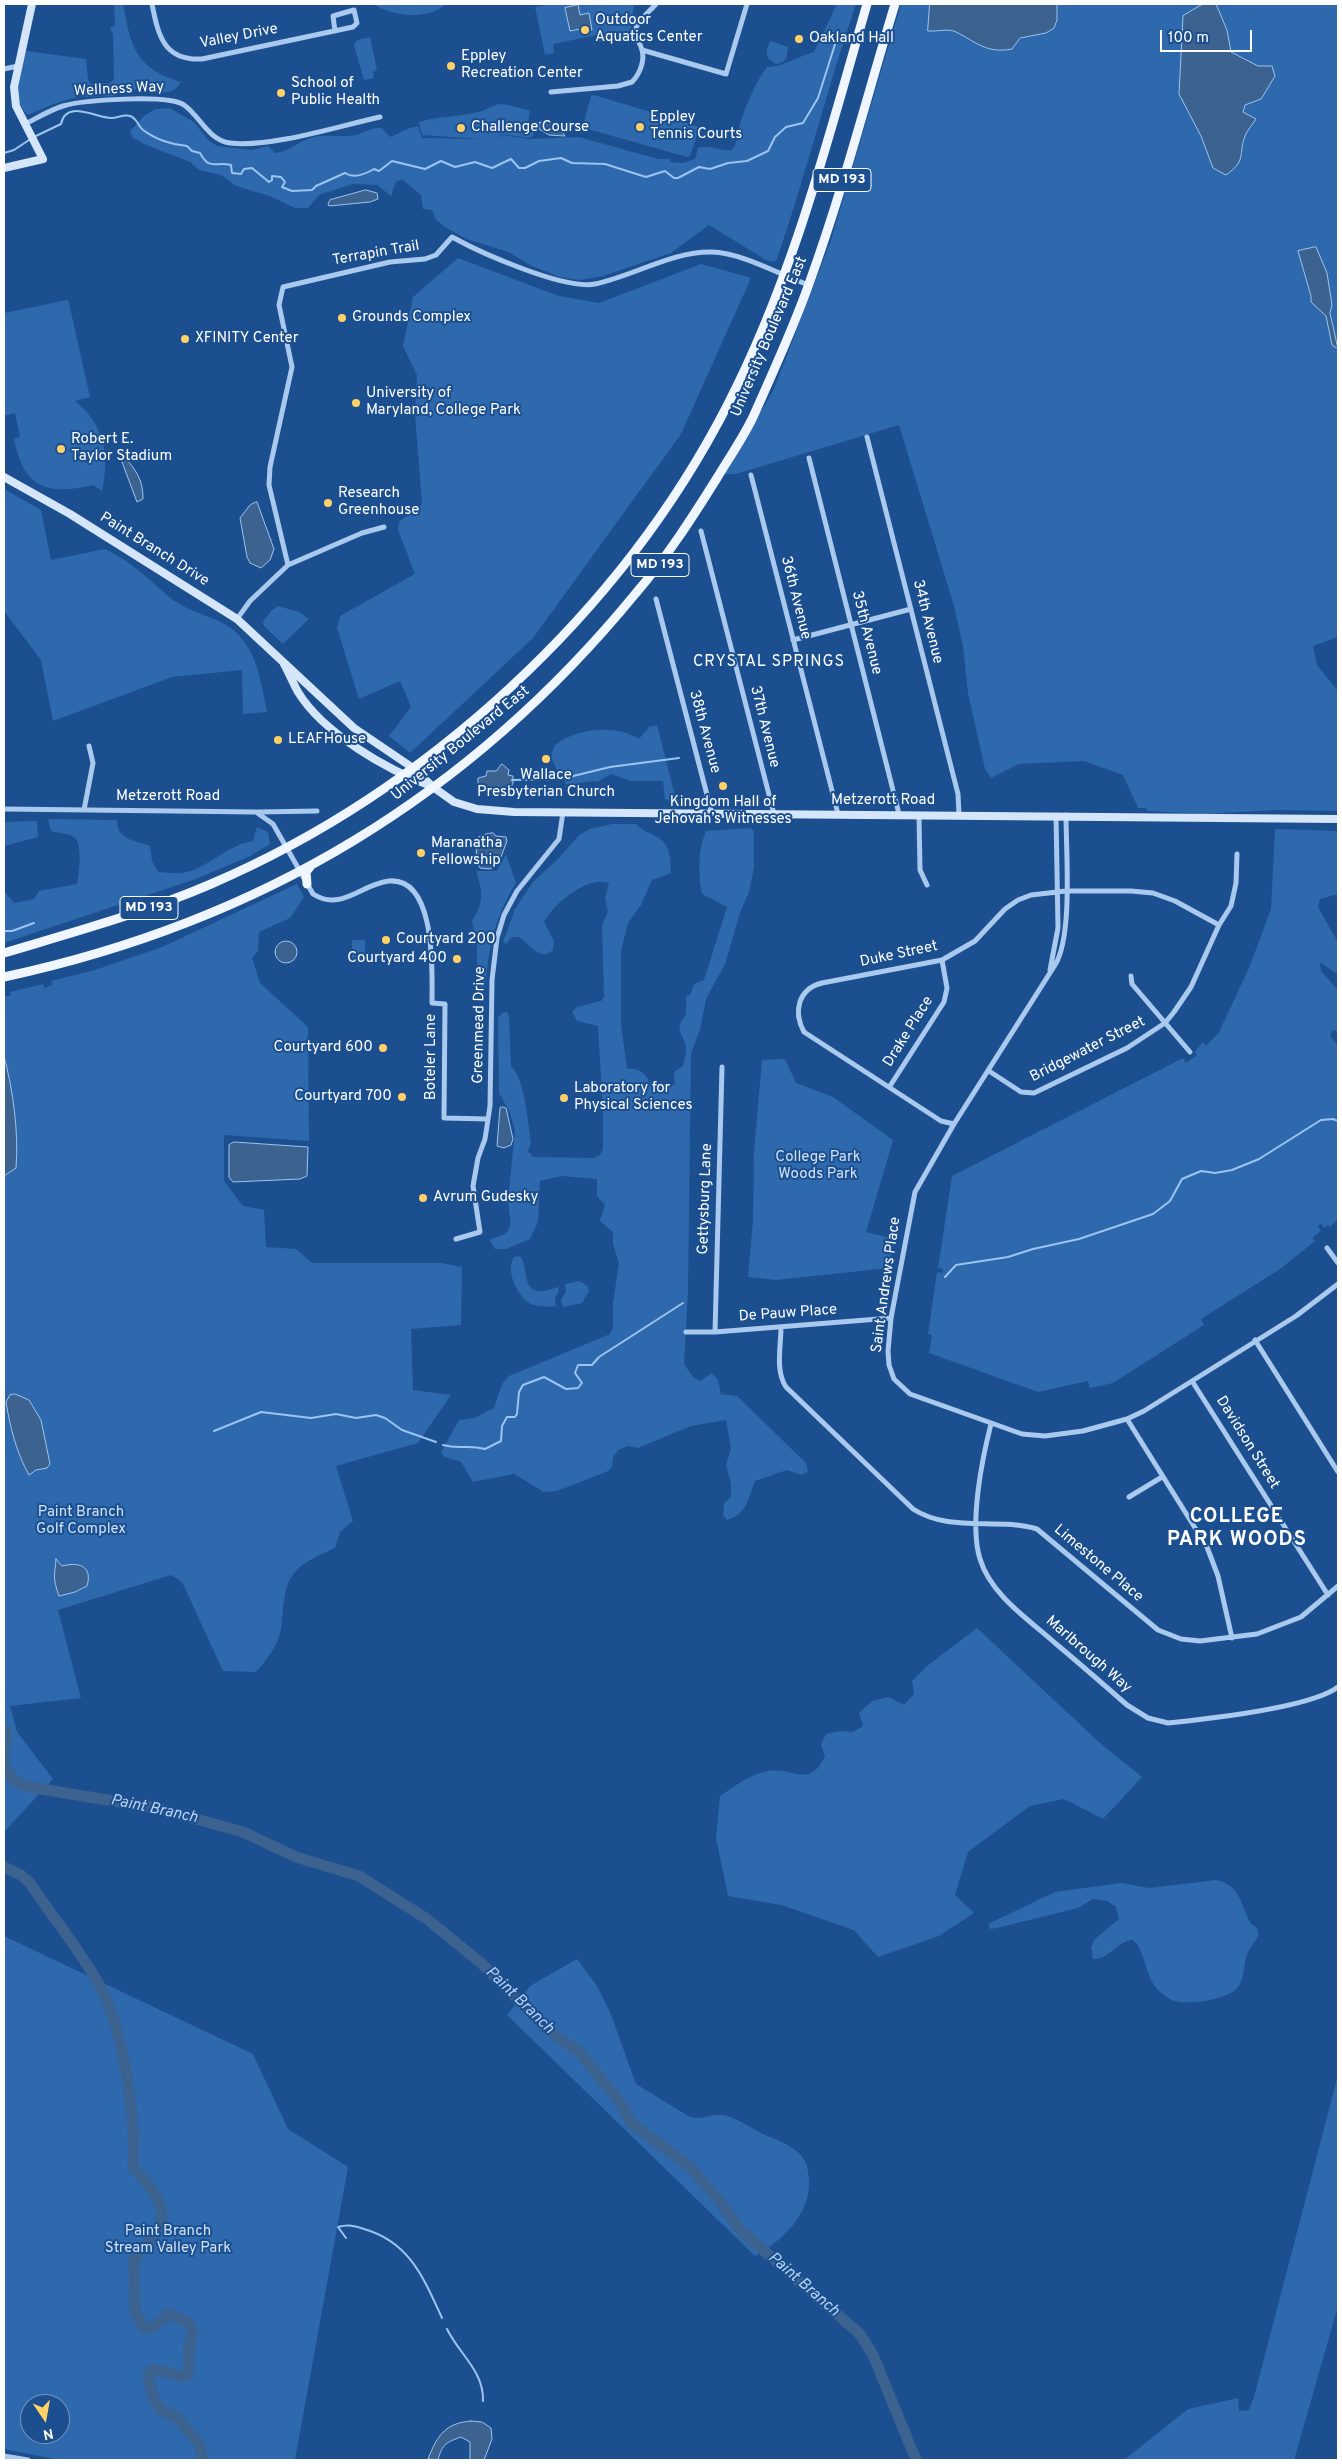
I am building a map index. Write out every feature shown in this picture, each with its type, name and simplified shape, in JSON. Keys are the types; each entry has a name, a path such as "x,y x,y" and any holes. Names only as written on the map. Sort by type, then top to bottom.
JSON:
{"main road":[{"name":"University Boulevard East","path":"4,953 166,902 214,882 287,845 403,776 462,732 511,688 586,610 641,543 674,496 728,404 784,276 867,4"},
{"name":"University Boulevard East","path":"4,978 91,956 150,938 262,892 310,867 374,829 433,787 494,739 541,697 608,628 664,560 699,507 746,429 791,330 809,285 895,4"},
{"path":"307,884 306,872 310,867"}],"street":[{"path":"4,168 43,159 25,124 14,96 18,66 32,4"},
{"name":"Valley Drive","path":"152,4 163,42 176,54 190,59 202,59 335,31 356,25 353,7 333,16 335,31"},
{"path":"551,92 618,86 632,82 639,72 642,50 635,36 636,29 656,4"},
{"path":"642,50 726,74 747,4"},
{"path":"4,69 18,66"},
{"name":"Wellness Way","path":"25,124 54,109 75,103 171,99 184,104 220,140 246,143 304,134 380,117"},
{"name":"Terrapin Trail","path":"288,565 268,485 270,467 292,367 278,305 283,287 390,262 425,259 436,254 452,237 483,253 551,277 582,284 607,281 684,255 701,252 727,254 809,285"},
{"name":"34th Avenue","path":"867,436 958,794 959,814"},
{"name":"35th Avenue","path":"809,458 900,814"},
{"name":"36th Avenue","path":"751,475 838,814"},
{"name":"Paint Branch Drive","path":"4,477 70,514 237,619 354,728 414,768 433,787"},
{"path":"237,619 250,601 288,565 346,539 384,527"},
{"name":"37th Avenue","path":"701,531 774,814"},
{"name":"38th Avenue","path":"656,599 712,814"},
{"path":"793,640 911,609"},
{"name":"Paint Branch Drive","path":"281,658 299,693 326,723 364,753 403,776 433,787"},
{"path":"84,810 94,763 89,746"},
{"name":"Metzerott Road","path":"433,787 454,802 477,809 712,814 959,814 1338,819"},
{"name":"Metzerott Road","path":"4,809 317,812"},
{"path":"256,812 270,821 287,845 300,872"},
{"name":"Greenmead Drive","path":"456,1239 480,1232 473,1186 478,1158 485,1139 491,1092 492,980 496,938 504,915 517,891 559,839 563,812"},
{"path":"919,815 920,870 927,885"},
{"name":"Saint Andrews Place","path":"1049,973 1058,928 1056,815"},
{"name":"Saint Andrews Place","path":"1066,815 1066,890 1063,948 1060,957 954,1124 915,1192 891,1318 888,1358 891,1372 899,1385 921,1399 1022,1434 1045,1436 1083,1431 1127,1420 1296,1316 1338,1284"},
{"name":"Bridgewater Street","path":"989,1070 1021,1092 1034,1093 1127,1048 1164,1023 1191,987 1233,898 1238,870 1238,854"},
{"name":"Boteler Lane","path":"300,872 313,894 330,901 338,900 388,881 402,883 410,888 423,910 430,935 432,1003 445,1004 444,1118 488,1119"},
{"name":"Duke Street","path":"954,1124 941,1121 890,1086 804,1032 798,1018 798,1009 802,997 813,986 942,960 984,935 1006,909 1018,900 1031,895 1066,890 1131,890 1153,893 1175,901 1219,925"},
{"name":"Drake Place","path":"890,1086 944,1002 947,988 942,960"},
{"path":"1131,976 1132,984 1190,1052"},
{"name":"Gettysburg Lane","path":"715,1332 722,1067"},
{"path":"1327,1248 1338,1263"},
{"name":"De Pauw Place","path":"686,1332 715,1332 891,1318"},
{"name":"Limestone Place","path":"781,1327 780,1366 782,1381 823,1424 907,1504 920,1514 944,1522 977,1524 1013,1523 1037,1529 1158,1630 1191,1641 1257,1634 1288,1624 1314,1608 1338,1586"},
{"path":"1256,1340 1338,1472"},
{"name":"Davidson Street","path":"1192,1381 1328,1595"},
{"path":"1127,1420 1196,1529 1213,1561 1225,1600 1232,1638"},
{"name":"Marlbrough Way","path":"991,1424 981,1465 977,1524 980,1559 988,1578 1000,1593 1127,1705 1148,1718 1168,1723 1264,1709 1317,1698 1338,1687"},
{"path":"1129,1498 1162,1477"},
{"path":"4,2456 28,2460"}],"green space":[{"path":"114,4 123,4 133,44 145,63 154,70 181,82 178,86 172,91 161,93 152,92 146,83 142,83 131,93 114,96 78,97 56,103 28,115 19,101 18,93 18,84 26,51 86,59 88,80 91,84 110,83 114,79 113,34 110,28 115,25"},
{"path":"373,4 446,4 430,13 410,15 400,14"},
{"name":"Outdoor Aquatics Center","path":"552,4 634,4 630,36 599,42 597,35 553,44 554,53 545,55 535,7"},
{"path":"837,4 856,4 798,196 777,259 774,262 766,260 709,225 671,253 603,276 580,280 560,277 532,266 508,252 467,239 445,227 436,220 432,210 423,209 421,195 403,180 396,181 391,196 377,185 353,184 319,195 308,208 295,208 270,196 236,186 221,175 199,170 190,162 144,144 132,137 130,131 145,115 156,109 169,108 194,122 208,140 217,146 253,150 268,146 275,153 314,137 351,136 379,128 382,128 390,137 418,126 422,138 481,139 422,135 419,122 471,114 500,104 530,111 528,123 534,128 533,136 529,138 502,134 494,139 502,135 529,139 579,137 658,159 670,159 670,162 683,163 695,159 698,148 707,147 732,150 748,102 767,67 773,67 814,52"},
{"path":"901,4 1338,4 1338,637 1313,646 1317,665 1338,691 1338,811 1276,810 1205,814 1147,811 1146,808 1138,808 1123,775 1084,761 1019,764 991,778 985,769 968,693 963,646 954,606 899,425 736,474 724,474 774,389 831,240"},
{"path":"370,37 377,70 373,72 374,78 364,80 354,45 357,40"},
{"path":"770,41 788,47 787,56 784,61 776,64 769,59 767,52"},
{"name":"Eppley Tennis Courts","path":"594,95 697,126 699,129 690,156 687,157 584,128 583,125 591,96"},
{"path":"458,258 559,296 599,303 701,264 751,278 681,434 533,638 410,753 389,736 411,707 400,681 359,699 337,628 340,616 415,574 398,530 399,522 422,504 415,414 417,375 403,346 413,297"},
{"path":"67,300 90,397 75,401 93,420 102,441 105,465 102,491 93,485 77,488 50,488 31,478 18,455 14,439 20,437 15,413 4,416 4,313"},
{"path":"4,489 41,510 51,560 105,549 133,566 173,600 195,612 219,621 231,629 249,648 262,685 267,712 243,714 242,670 172,677 53,721 41,660 4,611"},
{"path":"278,606 299,612 309,619 283,644 264,626 263,622 271,611"},
{"path":"657,725 676,800 674,802 665,799 663,781 631,781 611,774 597,782 566,784 560,770 557,770 551,758 554,746 573,735 596,730 608,730 630,734 639,739 649,727"},
{"path":"48,819 117,820 123,835 133,841 150,846 152,861 158,872 182,873 200,867 234,847 253,841 257,827 268,832 270,844 250,856 196,879 4,943 4,891 14,903 34,899 39,891 77,884 80,859 77,841 69,835 51,831"},
{"path":"37,821 38,837 4,846 4,822"},
{"path":"612,824 636,824 662,840 669,852 671,873 652,880 641,905 628,923 621,951 621,1024 627,1069 641,1071 649,1082 675,1085 674,1072 683,1066 686,1053 680,1025 686,1015 686,996 690,995 694,984 704,980 727,907 702,894 699,862 703,838 706,831 750,828 754,831 754,868 749,892 740,913 725,964 706,999 700,1030 691,1053 688,1291 684,1364 693,1377 700,1381 712,1373 718,1380 721,1394 737,1396 806,1463 808,1471 802,1475 787,1470 755,1481 743,1510 727,1520 723,1515 724,1503 731,1497 731,1484 726,1465 731,1449 726,1420 691,1426 638,1448 628,1446 618,1450 613,1457 612,1467 608,1471 557,1491 544,1492 514,1474 473,1482 461,1462 445,1457 441,1453 459,1420 474,1418 494,1408 502,1384 509,1376 610,1334 613,1327 613,1303 619,1263 613,1244 613,1232 600,1221 605,1205 597,1196 597,1179 562,1176 540,1181 538,1222 530,1239 506,1249 495,1249 490,1240 505,1234 510,1225 508,1196 515,1130 509,1111 499,1093 498,1018 502,1013 507,1012 509,1016 511,1066 516,1072 523,1091 531,1143 528,1151 533,1157 594,1158 600,1155 603,1149 603,1112 598,1026 577,1021 572,1012 577,1007 601,1001 604,997 602,925 608,912 605,898 609,883 591,883 582,887 555,907 544,922 554,941 553,950 548,953 544,954 535,951 519,937 512,937 506,944 503,942 515,909 533,882 559,858 579,835 590,829"},
{"path":"1275,829 1338,831 1338,894 1320,899 1318,907 1338,942 1338,975 1320,962 1321,971 1338,990 1338,1032 1333,1030 1330,1035 1338,1046 1338,1219 1330,1227 1328,1225 1324,1228 1321,1224 1318,1226 1321,1231 1312,1238 1315,1241 1280,1269 1201,1319 1204,1325 1113,1383 1090,1388 1088,1381 1038,1392 929,1353 932,1335 928,1334 937,1272 942,1273 943,1269 938,1268 952,1176 1183,1058 1186,1063 1197,1055 1195,1052 1203,1042 1206,1046 1219,1032 1249,968 1271,909"},
{"path":"506,854 516,883 502,910 493,936 485,993 477,994 477,943 472,921 479,908 481,891 476,871 497,871"},
{"name":"Paint Branch Golf Complex","path":"297,884 304,897 290,918 259,932 258,951 252,958 260,983 308,1027 309,1141 224,1135 224,1181 243,1206 264,1210 266,1247 296,1249 312,1263 441,1263 462,1267 461,1325 411,1329 413,1390 451,1395 418,1443 336,1466 353,1521 340,1532 335,1548 303,1564 290,1579 285,1596 278,1640 271,1653 256,1672 223,1671 182,1582 171,1575 58,1610 81,1698 10,1706 17,1732 53,1779 4,1832 4,997 11,995 10,992 43,984 44,988 52,985 51,981 95,970 162,947"},
{"path":"352,940 365,940 365,963 352,963"},
{"name":"College Park Woods Park","path":"785,1059 796,1083 833,1097 893,1140 866,1232 894,1239 889,1268 776,1280 748,1277 753,1220 754,1152 762,1060"},
{"path":"520,1256 527,1281 533,1289 543,1291 559,1287 558,1294 555,1296 556,1306 542,1306 529,1303 520,1294 514,1282 511,1269 514,1257"},
{"path":"579,1281 588,1286 589,1291 582,1303 563,1307 561,1300 566,1292 565,1284"},
{"path":"977,1628 1101,1744 1142,1777 1103,1819 1064,1799 1030,1806 968,1852 955,1895 974,1913 939,1936 878,1957 854,1930 781,1905 728,1896 716,1838 720,1796 743,1781 768,1771 777,1770 800,1774 813,1772 825,1756 821,1745 826,1734 840,1731 853,1732 863,1726 859,1713 872,1701 889,1697 904,1705 914,1694 912,1681 927,1666"},
{"path":"1216,1880 1224,1882 1235,1891 1251,1924 1256,1927 1259,1934 1247,1954 1242,1980 1238,1987 1233,1992 1206,2001 1178,2002 1159,1991 1150,1978 1140,1950 1133,1940 1127,1941 1104,1957 1093,1959 1091,1947 1095,1939 1119,1919 1116,1907 1107,1901 1093,1899 1078,1908 997,1928 990,1929 988,1924 1055,1892 1121,1883 1149,1888"},
{"name":"Paint Branch Stream Valley Park","path":"4,1936 253,2054 288,2129 348,2167 295,2460 60,2460 4,2449"},
{"path":"577,1959 597,1986 610,2012 636,2084 690,2117 699,2118 719,2115 737,2120 789,2146 805,2160 809,2180 805,2204 793,2225 765,2250 755,2256 507,2015 530,1986"},
{"path":"1338,2075 1338,2306 1294,2460 1124,2460 1188,2409 1238,2398 1239,2411 1249,2410"}],"shaded area":[{"path":"930,4 1057,4 1057,20 1054,28 1046,33 1020,38 1012,49 996,50 982,46 953,31 928,31"},
{"path":"1203,4 1216,4 1227,30 1231,52 1258,66 1272,66 1275,76 1261,99 1245,105 1243,112 1256,119 1245,136 1241,157 1237,165 1226,175 1213,168 1201,136 1179,94 1183,16"},
{"path":"578,5 580,15 589,13 592,30 586,31 585,28 570,31 565,8"},
{"path":"549,121 556,124 565,136 549,135 539,129 539,123"},
{"path":"366,190 377,193 378,199 370,202 329,206 328,204 330,200"},
{"path":"1316,247 1327,273 1332,305 1330,313 1338,349 1332,345 1326,316 1311,302 1298,251"},
{"path":"123,450 141,483 143,499 137,502 122,462 120,451"},
{"path":"257,502 274,549 270,560 261,568 250,563 247,557 240,518 250,505"},
{"path":"502,764 509,770 508,775 513,776 513,783 509,791 495,792 487,787 484,788 478,785 478,778 486,776 487,771 496,771"},
{"path":"493,833 496,836 506,837 507,841 498,865 490,869 480,868 476,860 477,838"},
{"path":"282,941 290,941 297,948 297,956 290,963 282,963 275,956 275,948"},
{"path":"4,1056 14,1112 17,1155 16,1168 4,1176"},
{"path":"500,1108 506,1108 513,1139 511,1145 504,1148 497,1146"},
{"path":"234,1142 308,1147 307,1176 300,1179 233,1182 229,1177 229,1145"},
{"path":"15,1394 29,1400 41,1420 50,1464 47,1468 36,1470 29,1475 20,1457 9,1420 6,1402 10,1395"},
{"path":"56,1559 62,1566 74,1564 86,1569 88,1573 87,1586 75,1592 59,1596 55,1580"},
{"path":"462,2422 482,2422 491,2428 492,2439 484,2460 470,2460 470,2442 461,2437 446,2444 441,2450 438,2460 428,2459 443,2432"}],"waterway":[{"path":"36,136 61,124 64,117 75,111 111,118 125,115 130,116 148,133 164,141 187,146 192,151 200,153 210,164 231,165 232,173 241,174 244,169 252,168 269,182 272,180 272,176 281,177 285,182 282,187 292,191 312,190 316,186 345,173 356,176 374,169 379,171 392,161 425,169 441,161 455,167 475,162 492,168 511,159 519,168 525,168 539,161 561,158 572,163 605,164 646,177 665,171 674,178 678,178 699,167 710,169 728,163 747,161 768,151 775,137 786,127 803,123 818,98 837,38"},
{"path":"4,153 14,150 29,140"},
{"path":"512,780 561,779 610,767 679,758"},
{"path":"4,931 12,931 34,923"},
{"path":"945,1277 956,1265 1008,1257 1033,1249 1079,1239 1153,1214 1170,1201 1182,1179 1201,1171 1215,1173 1232,1170 1259,1159 1321,1120 1333,1119 1338,1121"},
{"path":"443,1445 485,1449 501,1441 502,1426 507,1417 515,1417 517,1414 519,1392 523,1385 544,1377 566,1389 578,1388 582,1383 575,1373 578,1365 592,1365 599,1357 683,1303"},
{"path":"214,1431 261,1412 311,1418 336,1414 356,1418 376,1415 385,1418 402,1430 436,1442"},
{"name":"Paint Branch","path":"4,1729 6,1738 5,1765 9,1775 23,1785 156,1808 243,1832 296,1857 359,1876 427,1919 481,1963 548,2030 579,2052 620,2102 631,2123 690,2167 723,2205 739,2229 860,2334 873,2355 916,2460"},
{"path":"4,1867 21,1875 30,1883 85,1961 109,2006 127,2076 132,2125 133,2167 150,2187 162,2211 162,2219 157,2232 134,2259 135,2312 144,2328 153,2328 168,2314 188,2322 193,2333 189,2346 188,2375 181,2377 171,2373 152,2370 148,2376 153,2397 161,2410 177,2418 199,2443 203,2460"},
{"path":"346,2238 338,2227 358,2227 380,2235 393,2243 414,2264 422,2276 442,2318"},
{"path":"447,2329 475,2372 482,2390 483,2401"}],"place":[{"name":"Outdoor Aquatics Center","path":"585,30"},
{"name":"Oakland Hall","path":"799,39"},
{"name":"Eppley Recreation Center","path":"451,66"},
{"name":"School of Public Health","path":"281,93"},
{"name":"Eppley Tennis Courts","path":"640,127"},
{"name":"Challenge Course","path":"461,128"},
{"name":"Grounds Complex","path":"342,318"},
{"name":"XFINITY Center","path":"185,339"},
{"name":"University of Maryland, College Park","path":"356,403"},
{"name":"Robert E. Taylor Stadium","path":"61,449"},
{"name":"Research Greenhouse","path":"328,503"},
{"name":"LEAFHouse","path":"278,740"},
{"name":"Wallace Presbyterian Church","path":"546,759"},
{"name":"Kingdom Hall of Jehovah’s Witnesses","path":"723,786"},
{"name":"Maranatha Fellowship","path":"421,853"},
{"name":"Courtyard 200","path":"386,940"},
{"name":"Courtyard 400","path":"457,959"},
{"name":"Courtyard 600","path":"383,1048"},
{"name":"Courtyard 700","path":"402,1097"},
{"name":"Laboratory for Physical Sciences","path":"564,1098"},
{"name":"Avrum Gudesky","path":"423,1198"}],"district":[{"name":"CRYSTAL SPRINGS","path":"769,663"},
{"name":"COLLEGE PARK WOODS","path":"1237,1530"}]}
